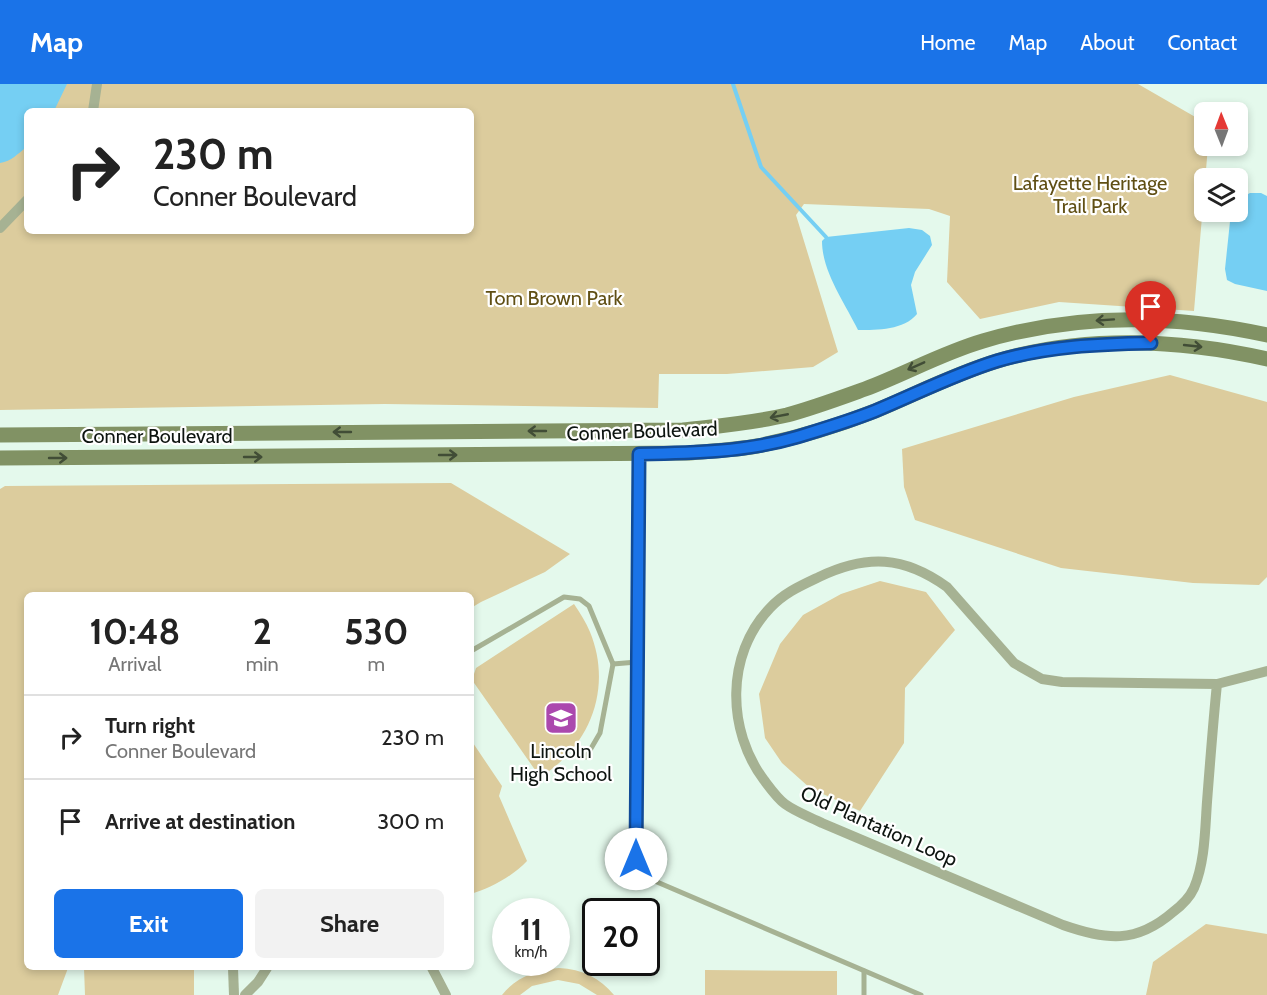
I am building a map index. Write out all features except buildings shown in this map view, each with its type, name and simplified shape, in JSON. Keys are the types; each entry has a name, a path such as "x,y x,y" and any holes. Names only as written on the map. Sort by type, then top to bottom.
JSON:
{"main road":[{"name":"Conner Boulevard","path":"0,435 683,430 741,424 788,414 866,388 926,362 984,341 1050,326 1106,319 1139,319 1200,323 1267,335"},
{"name":"Conner Boulevard","path":"0,458 639,454 718,450 755,446 796,437 874,411 940,381 997,361 1044,350 1105,344 1151,343 1194,345 1267,359"},
{"path":"638,430 639,454"}],"street":[{"path":"93,108 97,84"},
{"path":"0,228 24,203"},
{"name":"Old Plantation Loop","path":"1216,684 1205,836 1193,890 1181,906 1160,924 1127,937 1112,938 1089,934 1063,925 822,823 784,804 754,767 738,727 736,707 736,686 742,658 753,631 768,610 787,592 836,569 853,564 878,562 900,563 934,577 947,587 1014,663 1042,679 1062,682 1216,684 1267,671"},
{"path":"233,970 234,995"},
{"path":"245,995 266,970"},
{"path":"433,970 446,995"}],"lane":[{"path":"639,454 635,855 638,867 643,874 653,880 917,994"},
{"path":"474,649 564,597 580,599 589,606 612,664 600,733 586,757"},
{"path":"612,664 637,662"},
{"path":"864,970 864,995"}],"green space":[{"path":"0,84 1138,84 1194,116 1194,156 1207,156 1206,168 1194,168 1194,222 1202,222 1194,311 1059,302 980,319 947,282 950,216 929,209 804,204 796,215 838,352 813,367 727,374 659,374 658,408 385,404 0,410"},
{"path":"1170,375 1267,402 1267,577 1259,585 1193,583 1061,568 915,520 904,487 902,449 1074,397"},
{"path":"451,483 570,554 545,572 474,606 474,592 24,592 24,970 67,970 58,995 0,995 0,489 5,486"},
{"path":"880,581 926,592 955,630 905,688 904,743 860,811 810,788 782,763 765,738 759,694 780,644 803,615 841,594"},
{"path":"574,604 583,618 597,653 599,674 592,714 584,733 572,750 540,777 474,683 476,668"},
{"path":"474,744 502,786 499,796 527,861 515,872 474,893"},
{"path":"1206,924 1267,934 1267,995 1146,995 1153,962"},
{"path":"570,969 575,970 582,973 582,976 590,976 603,984 614,995 597,995 579,984 558,980 532,986 520,995 502,995 520,979 528,976 570,976"},
{"path":"84,970 194,970 194,995 85,995"},
{"path":"705,970 837,971 837,995 705,995"}],"water":[{"path":"0,84 67,84 55,108 24,108 24,149 11,159 0,163"},
{"path":"1261,193 1267,196 1267,291 1227,280 1225,269 1230,222 1248,222 1248,194"},
{"path":"909,228 922,230 930,236 932,245 915,272 911,285 917,314 898,326 858,330 830,276 822,241 826,237"}],"waterway":[{"path":"733,84 761,167 826,237"}],"place":[{"name":"Lincoln High School","path":"561,718"}],"route":[{"path":"636,859 639,454 689,453 755,446 796,437 874,411 940,381 997,361 1044,350 1105,344 1151,343"}],"park label":[{"name":"Lafayette Heritage Trail Park","path":"1090,194"},
{"name":"Tom Brown Park","path":"554,298"}]}
